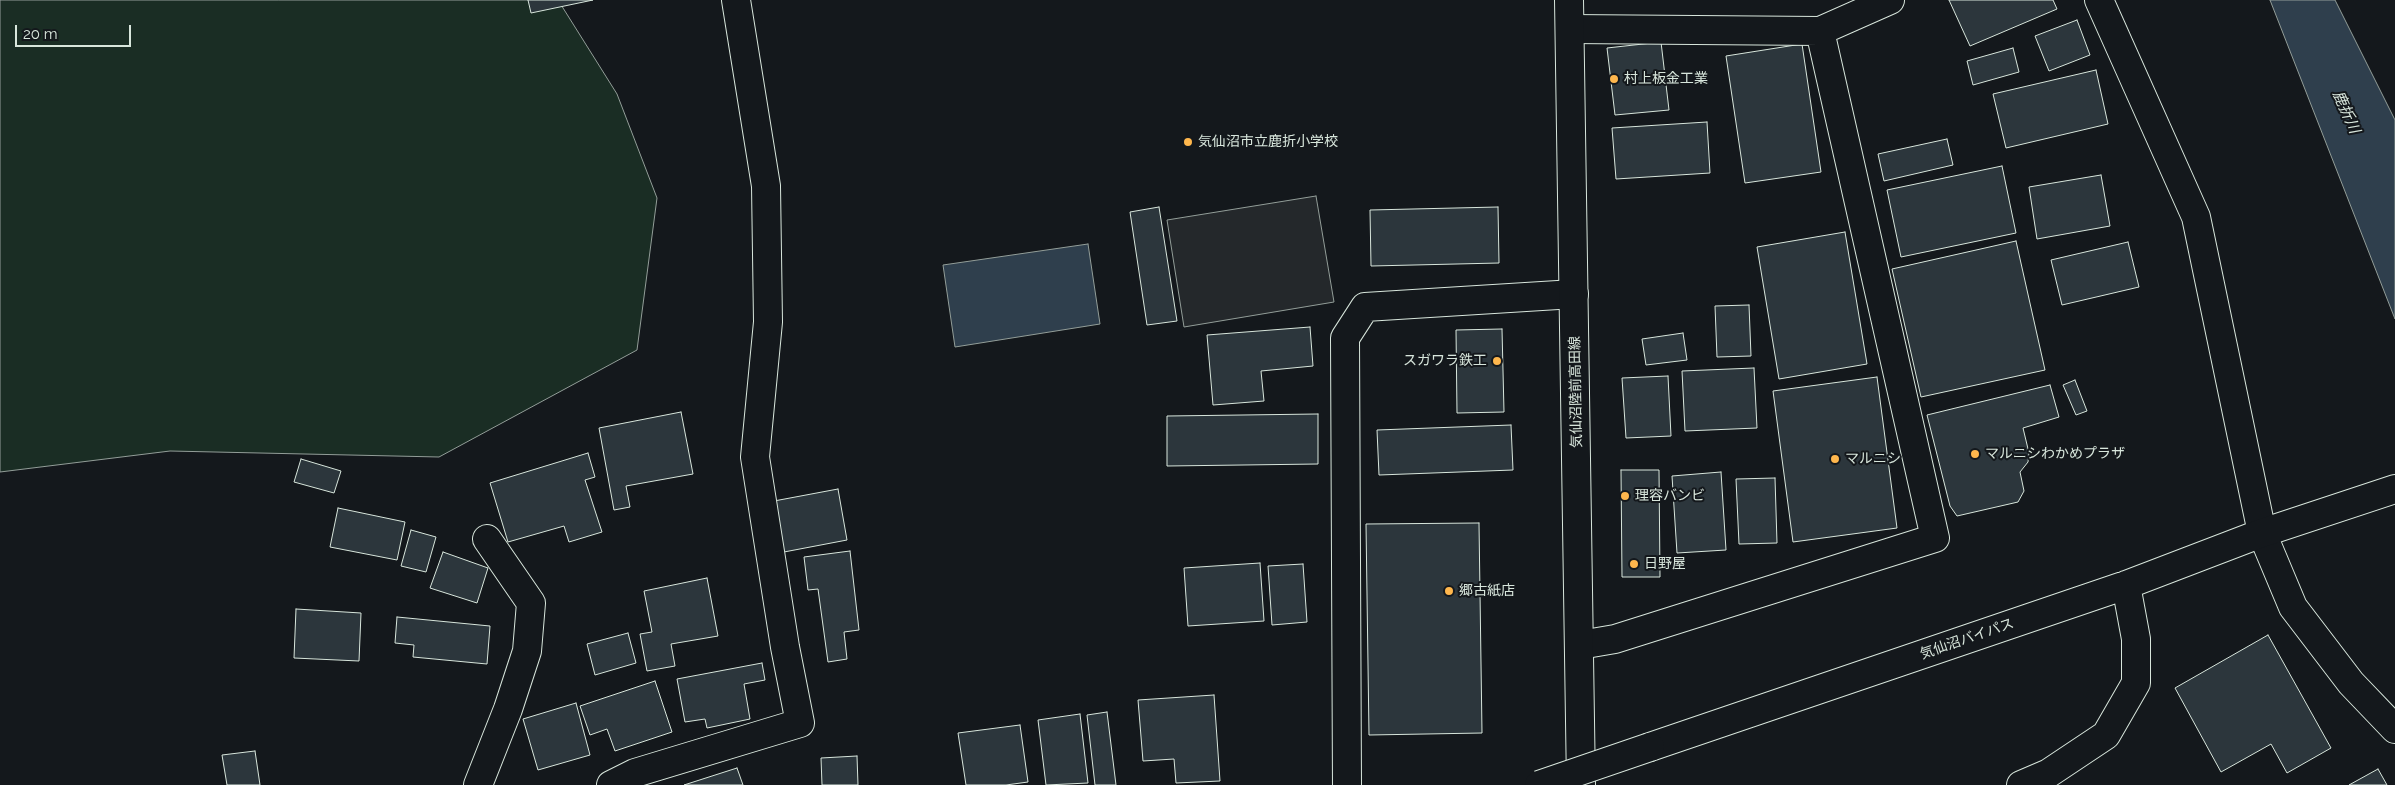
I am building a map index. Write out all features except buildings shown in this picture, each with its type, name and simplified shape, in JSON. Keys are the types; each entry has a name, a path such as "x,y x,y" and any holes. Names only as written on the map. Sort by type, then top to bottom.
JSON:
{"main road":[{"path":"611,785 635,773 800,723 785,647 754,457 768,322 766,186 736,0"},
{"name":"気仙沼陸前高田線","path":"1569,0 1581,785"},
{"path":"1570,28 1820,31 1890,0"},
{"path":"2099,0 2196,217 2262,533 2293,607 2351,683 2395,729"},
{"path":"1580,646 1615,639 1935,538 1820,31"},
{"path":"1347,785 1345,338 1364,307 1574,294"},
{"name":"気仙沼バイパス","path":"1539,785 2126,585 2262,533 2395,489"},
{"path":"478,785 508,709 527,651 531,603 487,539"},
{"path":"2020,785 2049,773 2106,735 2136,683 2136,639 2126,585"}],"green space":[{"path":"0,0 558,0 617,94 657,198 637,350 439,457 170,451 0,472"}],"shaded area":[{"path":"1316,196 1334,302 1184,327 1167,220"}],"water":[{"name":"鹿折川","path":"2270,0 2335,0 2395,120 2395,319"},
{"path":"1088,244 1100,324 955,347 943,265"}],"place":[{"name":"村上板金工業","path":"1614,79"},
{"name":"気仙沼市立鹿折小学校","path":"1188,142"},
{"name":"スガワラ鉄工","path":"1497,361"},
{"name":"マルニシわかめプラザ","path":"1975,454"},
{"name":"マルニシ","path":"1835,459"},
{"name":"理容バンビ","path":"1625,496"},
{"name":"日野屋","path":"1634,564"},
{"name":"郷古紙店","path":"1449,591"}]}
